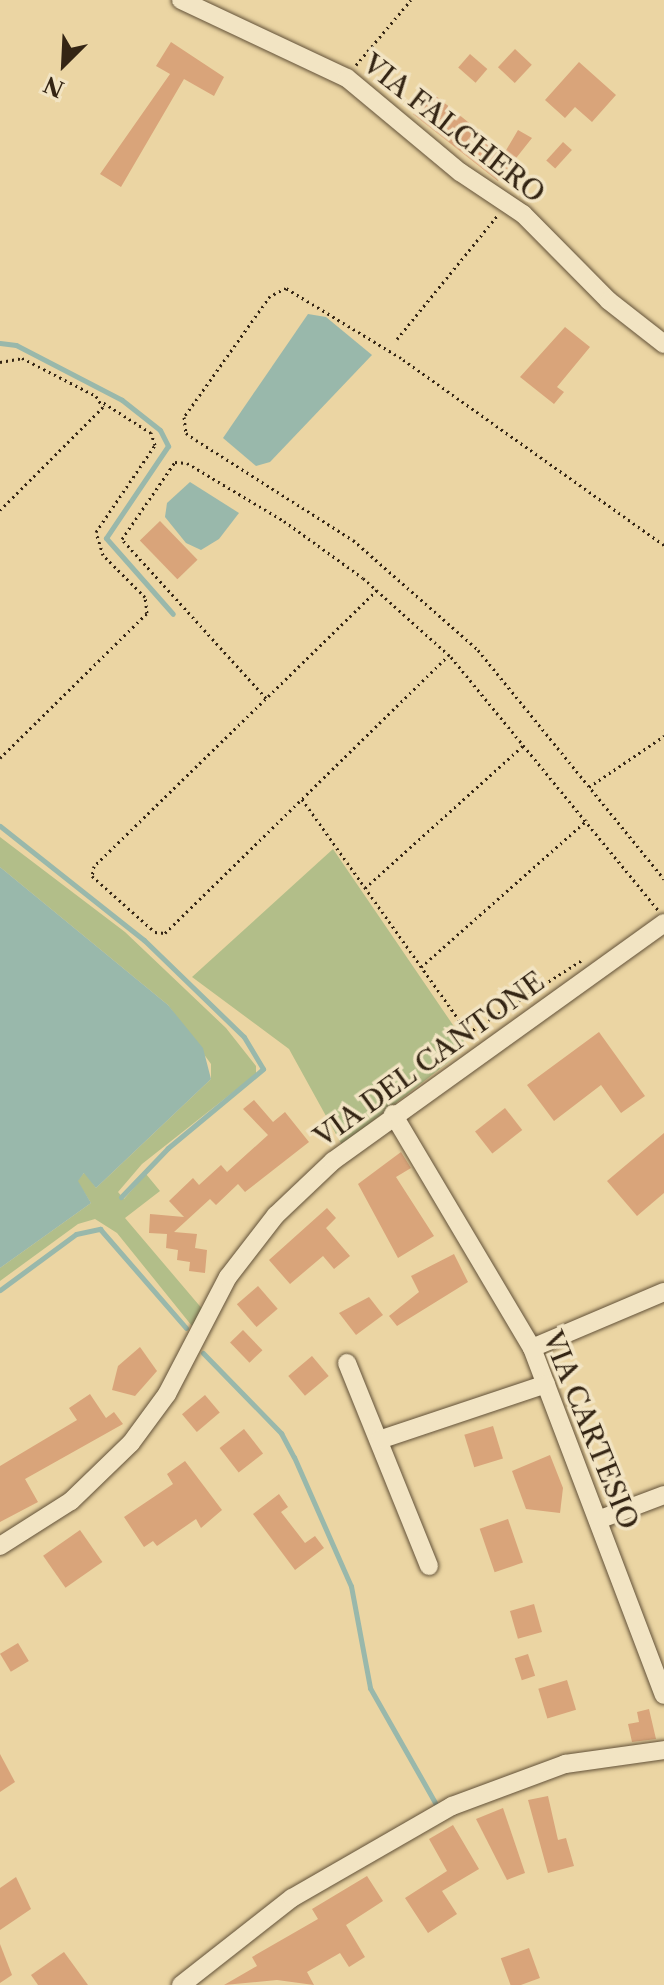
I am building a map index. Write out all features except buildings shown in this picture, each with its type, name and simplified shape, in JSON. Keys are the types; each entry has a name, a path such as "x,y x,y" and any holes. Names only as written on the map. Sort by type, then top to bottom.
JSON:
{"street":[{"name":"VIA FALCHERO","path":"181,0 347,78 507,204 664,344"},
{"name":"VIA DEL CANTONE","path":"0,1546 71,1501 131,1443 167,1394 228,1277 276,1215 393,1114 662,917"},
{"name":"VIA CARTESIO","path":"393,1114 532,1348 664,1695"},
{"path":"532,1348 664,1292"},
{"path":"347,1363 429,1566"},
{"path":"379,1440 546,1384"},
{"path":"598,1520 664,1495"},
{"path":"181,1985 292,1898 452,1806 565,1764 664,1750"}],"path":[{"path":"347,78 411,0"},
{"path":"397,339 507,204"},
{"path":"664,545 401,358 286,288 270,296 184,417 186,433 353,540 478,650 664,879"},
{"path":"0,362 22,358 101,401 151,433 155,445 96,532 103,555 145,597 147,613 0,758"},
{"path":"0,510 102,412 101,401"},
{"path":"266,698 122,539 169,466 187,463 284,521 377,590 449,655 587,820 662,917"},
{"path":"377,590 94,866 92,876 155,932 165,933 449,655"},
{"path":"589,787 664,736"},
{"path":"365,888 525,744"},
{"path":"302,799 421,967 473,1034 592,953"},
{"path":"421,967 587,820"},
{"path":"644,917 662,917"}],"green space":[{"path":"0,837 125,932 226,1028 256,1066 256,1074 142,1164 118,1192 124,1199 146,1174 160,1191 125,1218 204,1311 192,1326 117,1233 95,1219 78,1224 0,1281 0,1268 91,1203 77,1181 85,1172 96,1188 211,1079 211,1064 168,1005 0,867"},
{"path":"333,849 468,1047 342,1145 289,1049 192,977"}],"shaded area":[{"path":"308,314 326,317 372,355 270,462 256,466 223,438"},
{"path":"190,482 239,513 219,539 201,550 186,543 165,517 167,503"},
{"path":"0,867 168,1005 203,1048 211,1079 96,1188 84,1173 78,1181 91,1203 0,1268"}],"waterway":[{"path":"0,343 16,345 122,400 160,430 168,446 106,538 173,614"},
{"path":"0,826 144,940 244,1037 263,1069 168,1148 121,1197"},
{"path":"0,1290 76,1234 100,1229 186,1328"},
{"path":"203,1353 281,1433 294,1457 351,1586 370,1688 436,1804"}]}
